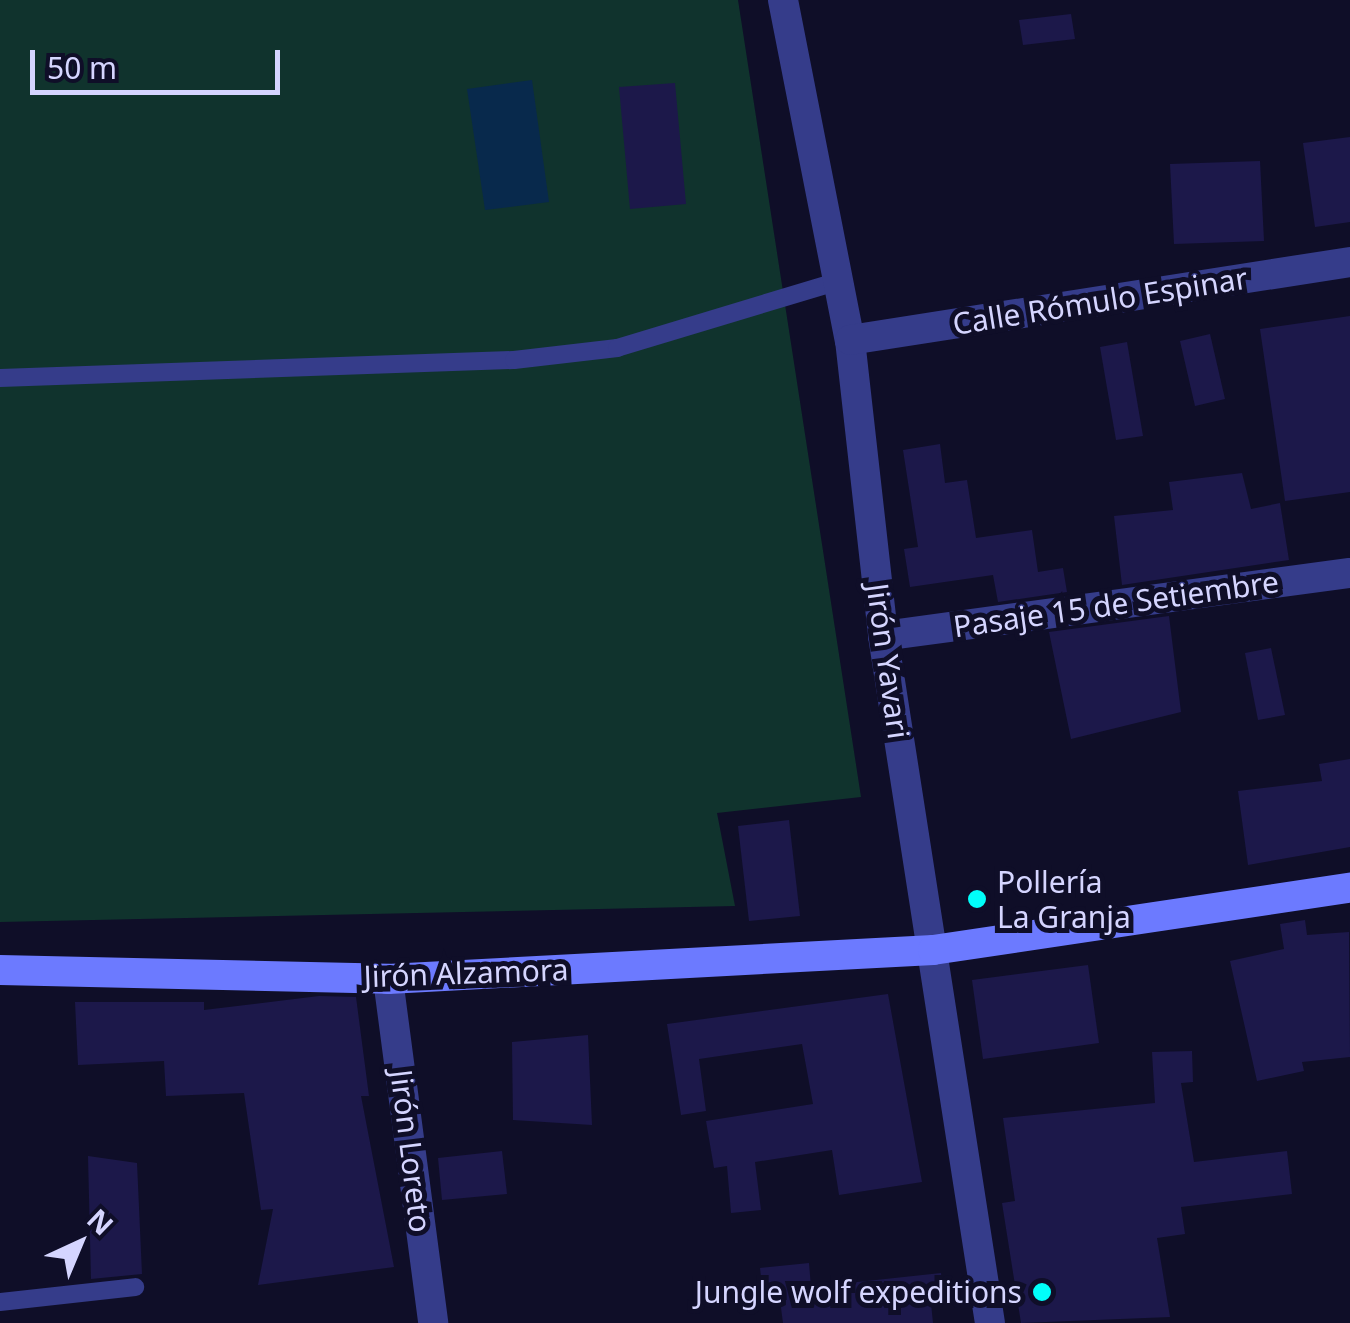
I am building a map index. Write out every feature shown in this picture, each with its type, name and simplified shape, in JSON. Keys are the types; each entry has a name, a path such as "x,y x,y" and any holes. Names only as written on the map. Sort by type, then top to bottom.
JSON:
{"street":[{"name":"Jirón Yavari","path":"783,0 850,340 883,636 990,1323"},
{"name":"Calle Rómulo Espinar","path":"850,340 1350,262"},
{"name":"Pasaje 15 de Setiembre","path":"883,636 1350,573"},
{"name":"Jirón Alzamora","path":"0,970 388,979 932,950 1350,888"},
{"name":"Jirón Loreto","path":"388,979 433,1323"}],"lane":[{"path":"0,378 514,360 617,348 836,282"},
{"path":"0,1302 136,1287"}],"green space":[{"path":"0,0 738,0 861,797 717,813 735,906 0,922"}],"water":[{"path":"532,80 549,202 485,210 467,89"}],"building":[{"path":"1071,14 1075,39 1023,45 1019,20"},
{"path":"675,83 686,204 630,209 619,87"},
{"path":"1350,137 1350,222 1315,227 1303,143"},
{"path":"1260,161 1264,241 1174,244 1170,164"},
{"path":"1350,316 1350,492 1285,501 1260,329"},
{"path":"1210,334 1225,399 1195,406 1180,341"},
{"path":"1127,342 1143,436 1116,440 1100,347"},
{"path":"940,444 945,483 967,480 976,538 1032,530 1038,572 1063,568 1067,592 998,602 993,575 910,587 904,549 918,547 903,450"},
{"path":"1242,473 1251,509 1280,503 1289,560 1122,585 1114,516 1173,510 1169,482"},
{"path":"1169,616 1181,712 1071,739 1049,632"},
{"path":"1271,648 1285,715 1258,720 1245,653"},
{"path":"1350,759 1350,847 1248,865 1238,791 1322,781 1319,764"},
{"path":"789,820 800,916 749,921 738,826"},
{"path":"1305,920 1307,935 1349,932 1350,1057 1302,1062 1304,1071 1257,1081 1230,961 1284,949 1280,924"},
{"path":"1088,965 1099,1043 983,1059 972,980"},
{"path":"888,994 922,1182 839,1195 832,1150 755,1162 761,1210 731,1213 727,1166 714,1168 706,1121 813,1104 802,1044 699,1059 706,1111 681,1115 667,1024"},
{"path":"319,996 356,997 369,1096 361,1096 394,1267 258,1285 273,1209 261,1210 244,1093 166,1096 164,1061 78,1065 75,1002 204,1002 204,1010"},
{"path":"588,1035 592,1125 513,1120 512,1042"},
{"path":"1192,1051 1193,1082 1181,1083 1194,1162 1287,1151 1292,1194 1181,1207 1185,1234 1157,1238 1170,1317 1021,1323 1002,1203 1015,1201 1003,1118 1155,1103 1152,1052"},
{"path":"502,1151 507,1194 442,1200 438,1158"},
{"path":"88,1156 137,1163 142,1274 91,1279"},
{"path":"809,1263 811,1287 941,1273 944,1302 931,1303 933,1323 783,1323 779,1293 763,1295 760,1268"}],"place":[{"name":"Pollería La Granja","path":"977,899"},
{"name":"Jungle wolf expeditions","path":"1042,1292"}]}
